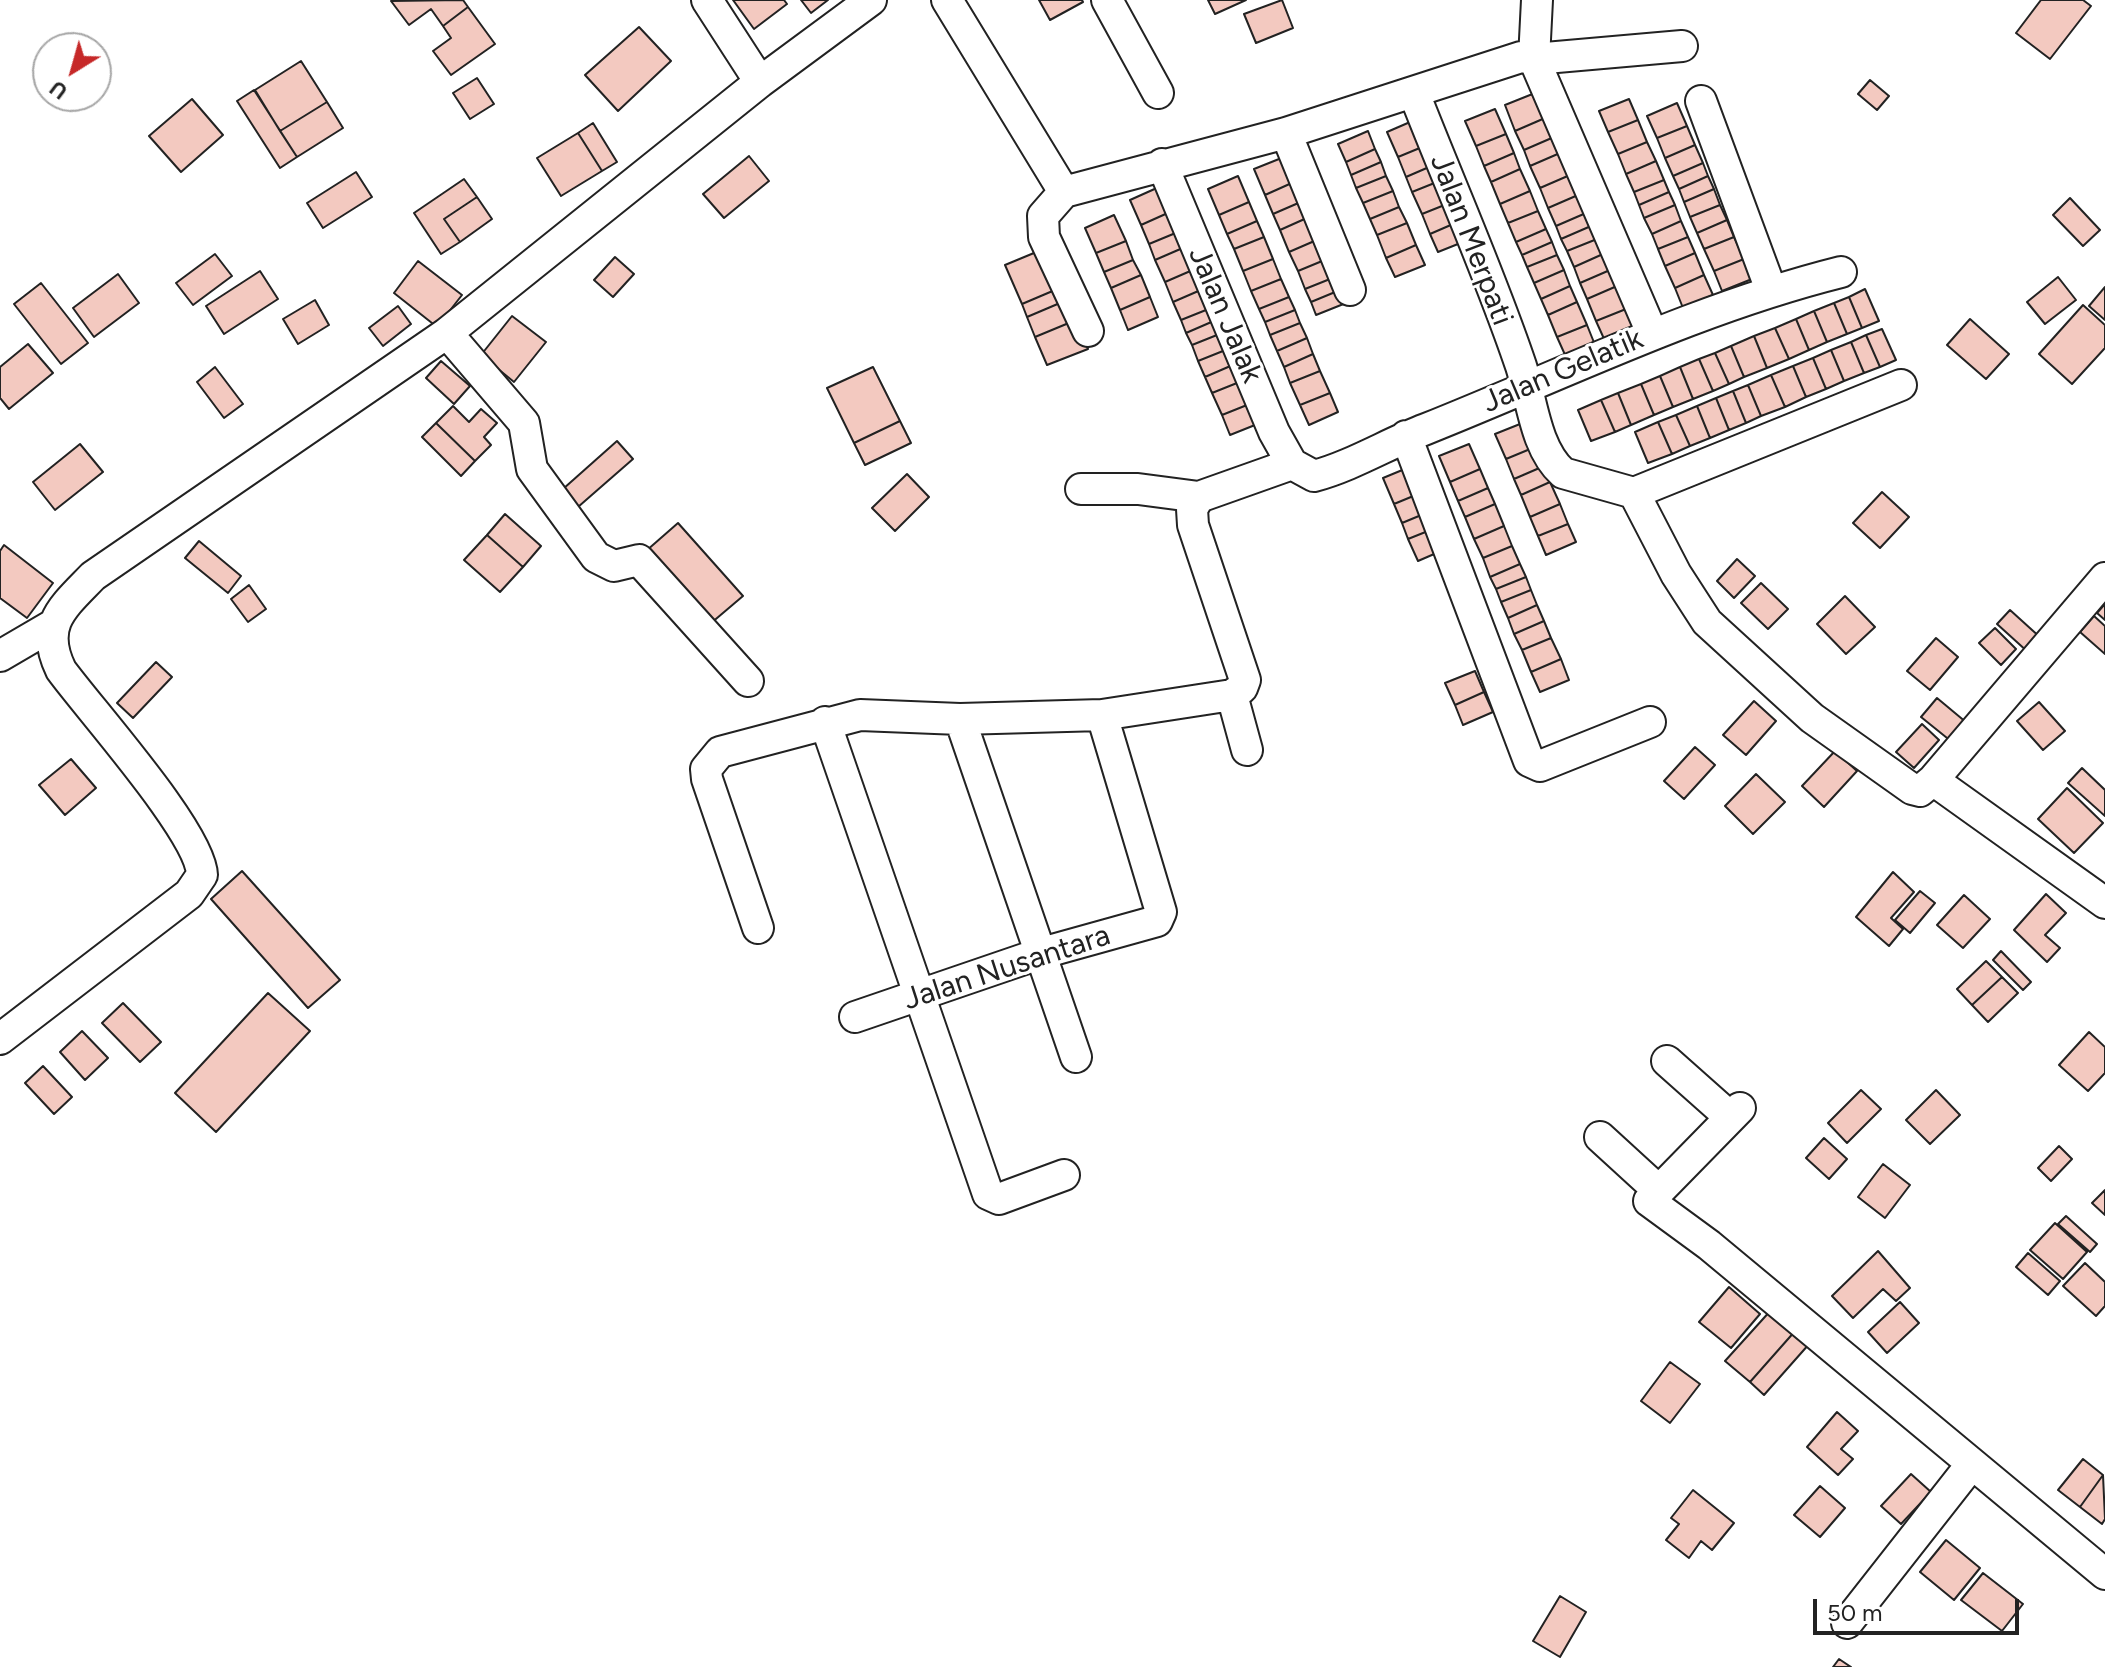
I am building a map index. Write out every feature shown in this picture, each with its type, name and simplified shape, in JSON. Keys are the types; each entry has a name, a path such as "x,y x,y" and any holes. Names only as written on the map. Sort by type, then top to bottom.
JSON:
{"street":[{"path":"707,0 760,82"},
{"path":"0,1039 189,894 202,875 196,850 180,826 61,670 52,645 53,625 64,606 93,576 447,333 760,82 871,0"},
{"path":"947,0 1064,192"},
{"path":"1107,0 1158,93"},
{"path":"1537,0 1534,59 1652,333"},
{"path":"1088,331 1044,237 1043,216 1064,192 1286,133 1521,57 1534,59 1682,46"},
{"name":"Jalan Merpati","path":"1414,93 1555,466 1563,473 1634,493"},
{"path":"1701,101 1771,290"},
{"path":"1286,133 1350,290"},
{"name":"Jalan Jalak","path":"1162,164 1274,432 1292,464"},
{"name":"Jalan Gelatik","path":"1292,464 1314,476 1527,389 1652,333 1771,290 1841,272"},
{"path":"447,333 524,423 532,469 596,557 614,566 639,560 647,566 748,681"},
{"path":"1901,385 1634,493 1691,600 1723,639 1812,718 1916,791 1933,780 2105,578"},
{"path":"1406,436 1531,764 1540,766 1650,722"},
{"path":"1081,489 1138,489 1199,497 1292,464"},
{"path":"758,928 706,769 720,752 860,715 960,719 1102,715 1232,695 1242,688 1245,680 1193,525 1192,509 1199,497"},
{"path":"0,656 53,625"},
{"path":"1232,695 1247,750"},
{"name":"Jalan Nusantara","path":"855,1017 1042,953 1159,919 1161,912 1102,715"},
{"path":"960,719 1076,1057"},
{"path":"825,722 917,996 988,1194 999,1199 1064,1175"},
{"path":"1933,780 2105,903"},
{"path":"1667,1061 1735,1113 1649,1201 1709,1245 2105,1574"},
{"path":"1600,1137 1659,1191"},
{"path":"1847,1623 1971,1465"}],"building":[{"path":"463,0 468,7 443,26 431,9 409,25 391,1"},
{"path":"733,0 784,0 787,4 754,29"},
{"path":"801,0 828,0 811,13"},
{"path":"1039,0 1082,0 1083,2 1050,20"},
{"path":"1208,0 1246,0 1215,14"},
{"path":"1282,0 1293,28 1256,43 1244,14"},
{"path":"2041,0 2083,0 2091,6 2050,59 2016,33"},
{"path":"468,7 495,44 451,75 433,51 451,38 443,26"},
{"path":"639,27 671,61 618,111 585,75"},
{"path":"301,61 327,102 280,131 255,90"},
{"path":"477,78 494,104 470,119 453,93"},
{"path":"1870,80 1889,96 1877,110 1858,94"},
{"path":"254,90 297,157 280,168 237,101"},
{"path":"1535,93 1545,118 1515,131 1505,105"},
{"path":"192,99 223,135 181,172 149,136"},
{"path":"1629,99 1638,120 1608,132 1599,111"},
{"path":"327,102 343,128 297,157 280,131"},
{"path":"1677,103 1687,126 1657,138 1647,116"},
{"path":"1495,109 1506,134 1476,146 1465,121"},
{"path":"1545,118 1554,137 1524,150 1515,131"},
{"path":"1417,119 1427,145 1398,157 1387,132"},
{"path":"1638,120 1647,142 1618,154 1608,132"},
{"path":"593,123 617,162 602,171 578,133"},
{"path":"1687,126 1695,145 1665,158 1657,138"},
{"path":"1368,131 1375,149 1346,162 1338,144"},
{"path":"578,133 602,171 561,196 537,158"},
{"path":"1506,134 1514,153 1484,166 1476,146"},
{"path":"1554,137 1560,153 1530,166 1524,150"},
{"path":"1647,142 1656,161 1626,174 1618,154"},
{"path":"1427,145 1436,164 1406,177 1398,157"},
{"path":"1695,145 1703,163 1673,176 1665,158"},
{"path":"1375,149 1381,162 1351,175 1346,162"},
{"path":"1514,153 1520,169 1491,182 1484,166"},
{"path":"1560,153 1570,175 1540,188 1530,166"},
{"path":"749,156 769,181 724,218 703,194"},
{"path":"1284,157 1294,182 1265,195 1254,169"},
{"path":"1656,161 1664,180 1634,192 1626,174"},
{"path":"1381,162 1386,176 1356,188 1351,175"},
{"path":"1703,163 1708,176 1679,189 1673,176"},
{"path":"1436,164 1442,180 1412,192 1406,177"},
{"path":"1520,169 1530,191 1500,204 1491,182"},
{"path":"356,172 372,197 323,228 307,203"},
{"path":"1570,175 1578,195 1548,208 1540,188"},
{"path":"1238,176 1249,202 1219,215 1208,189"},
{"path":"1386,176 1393,191 1363,203 1356,188"},
{"path":"1708,176 1714,189 1684,202 1679,189"},
{"path":"464,179 477,197 444,219 460,242 441,254 414,213"},
{"path":"1442,180 1452,202 1422,214 1412,192"},
{"path":"1664,180 1669,192 1639,205 1634,192"},
{"path":"1294,182 1303,201 1273,214 1265,195"},
{"path":"1159,187 1170,212 1141,225 1130,200"},
{"path":"1714,189 1720,205 1690,217 1684,202"},
{"path":"1393,191 1399,207 1370,219 1363,203"},
{"path":"1530,191 1538,211 1508,223 1500,204"},
{"path":"1669,192 1675,205 1644,218 1639,205"},
{"path":"1578,195 1586,213 1556,226 1548,208"},
{"path":"477,197 492,219 460,242 444,219"},
{"path":"2070,198 2100,230 2083,246 2053,215"},
{"path":"1303,201 1309,217 1280,230 1273,214"},
{"path":"1249,202 1257,221 1227,234 1219,215"},
{"path":"1452,202 1460,221 1430,234 1422,214"},
{"path":"1675,205 1681,221 1652,234 1644,218"},
{"path":"1720,205 1727,220 1697,233 1690,217"},
{"path":"1399,207 1407,223 1377,235 1370,219"},
{"path":"1538,211 1546,229 1516,242 1508,223"},
{"path":"1170,212 1178,232 1149,244 1141,225"},
{"path":"1586,213 1591,226 1561,239 1556,226"},
{"path":"1114,215 1126,241 1096,253 1085,228"},
{"path":"1309,217 1319,239 1289,252 1280,230"},
{"path":"1727,220 1734,237 1704,249 1697,233"},
{"path":"1257,221 1264,237 1234,249 1227,234"},
{"path":"1460,221 1468,240 1438,252 1430,234"},
{"path":"1681,221 1688,237 1658,249 1652,234"},
{"path":"1407,223 1416,245 1386,258 1377,235"},
{"path":"1591,226 1597,239 1567,251 1561,239"},
{"path":"1546,229 1552,242 1522,255 1516,242"},
{"path":"1178,232 1185,247 1155,260 1149,244"},
{"path":"1264,237 1273,259 1243,271 1234,249"},
{"path":"1688,237 1695,253 1665,266 1658,249"},
{"path":"1734,237 1744,259 1714,271 1704,249"},
{"path":"1319,239 1327,259 1298,271 1289,252"},
{"path":"1597,239 1603,254 1574,267 1567,251"},
{"path":"1126,241 1133,260 1104,272 1096,253"},
{"path":"1552,242 1557,255 1527,267 1522,255"},
{"path":"1416,245 1425,265 1395,277 1386,258"},
{"path":"1185,247 1195,269 1165,282 1155,260"},
{"path":"1046,248 1062,287 1022,304 1005,265"},
{"path":"1695,253 1704,275 1675,288 1665,266"},
{"path":"215,254 232,276 193,305 176,283"},
{"path":"1603,254 1610,270 1580,283 1574,267"},
{"path":"1557,255 1564,270 1534,283 1527,267"},
{"path":"615,257 634,274 613,297 594,280"},
{"path":"1273,259 1281,279 1251,291 1243,271"},
{"path":"1327,259 1335,277 1305,289 1298,271"},
{"path":"1744,259 1752,279 1722,291 1714,271"},
{"path":"1133,260 1141,275 1111,288 1104,272"},
{"path":"418,261 462,295 437,327 394,293"},
{"path":"1195,269 1203,289 1173,302 1165,282"},
{"path":"1564,270 1570,286 1541,299 1534,283"},
{"path":"1610,270 1617,286 1587,299 1580,283"},
{"path":"260,271 278,299 224,334 206,306"},
{"path":"118,274 139,303 94,337 73,308"},
{"path":"1141,275 1150,297 1120,310 1111,288"},
{"path":"1704,275 1713,295 1683,308 1675,288"},
{"path":"1335,277 1340,290 1311,302 1305,289"},
{"path":"2058,277 2076,300 2045,324 2027,302"},
{"path":"1281,279 1289,297 1259,309 1251,291"},
{"path":"41,283 88,343 61,364 14,304"},
{"path":"1570,286 1577,302 1548,315 1541,299"},
{"path":"1617,286 1626,309 1596,321 1587,299"},
{"path":"1062,287 1067,300 1027,317 1022,304"},
{"path":"2105,287 2105,320 2089,306"},
{"path":"1203,289 1211,308 1181,320 1173,302"},
{"path":"1865,289 1879,321 1862,328 1849,297"},
{"path":"1340,290 1346,303 1316,315 1311,302"},
{"path":"1150,297 1158,317 1128,330 1120,310"},
{"path":"1289,297 1295,310 1265,322 1259,309"},
{"path":"1849,297 1862,328 1847,334 1834,303"},
{"path":"315,300 329,325 298,344 283,319"},
{"path":"1067,300 1076,320 1035,337 1027,317"},
{"path":"1577,302 1587,325 1557,337 1548,315"},
{"path":"1834,303 1847,334 1827,342 1814,311"},
{"path":"2083,305 2105,325 2105,348 2072,384 2039,354"},
{"path":"398,306 411,324 383,346 369,328"},
{"path":"1211,308 1216,320 1186,333 1181,320"},
{"path":"1626,309 1635,329 1605,341 1596,321"},
{"path":"1295,310 1300,323 1270,335 1265,322"},
{"path":"1814,311 1827,342 1809,350 1796,319"},
{"path":"512,316 546,342 514,382 481,355"},
{"path":"1796,319 1809,350 1789,359 1775,328"},
{"path":"1970,319 2009,354 1986,379 1947,345"},
{"path":"1076,320 1088,349 1047,365 1035,337"},
{"path":"1216,320 1222,333 1192,345 1186,333"},
{"path":"1300,323 1307,338 1277,351 1270,335"},
{"path":"1587,325 1595,345 1566,357 1557,337"},
{"path":"1775,328 1789,359 1767,368 1754,336"},
{"path":"1882,329 1896,360 1880,367 1866,335"},
{"path":"1222,333 1228,349 1198,361 1192,345"},
{"path":"1866,335 1880,367 1864,373 1851,342"},
{"path":"1754,336 1767,368 1744,377 1731,346"},
{"path":"1307,338 1313,354 1284,367 1277,351"},
{"path":"1851,342 1864,373 1844,381 1831,350"},
{"path":"28,344 53,373 9,409 0,398 0,367"},
{"path":"1731,346 1744,377 1729,384 1715,353"},
{"path":"1228,349 1235,364 1205,377 1198,361"},
{"path":"1831,350 1844,381 1826,389 1813,358"},
{"path":"1715,353 1729,384 1713,391 1699,359"},
{"path":"1313,354 1320,371 1290,383 1284,367"},
{"path":"1813,358 1826,389 1806,397 1793,366"},
{"path":"1699,359 1713,391 1693,399 1680,367"},
{"path":"441,361 470,386 454,404 426,378"},
{"path":"1235,364 1242,381 1212,393 1205,377"},
{"path":"1793,366 1806,397 1785,407 1771,375"},
{"path":"215,367 243,404 224,418 197,382"},
{"path":"873,367 900,421 854,443 827,388"},
{"path":"1680,367 1693,399 1673,407 1660,376"},
{"path":"1320,371 1330,393 1300,405 1290,383"},
{"path":"1771,375 1785,407 1761,416 1748,385"},
{"path":"1660,376 1673,407 1654,415 1641,384"},
{"path":"1242,381 1252,403 1222,415 1212,393"},
{"path":"1641,384 1654,415 1631,425 1618,393"},
{"path":"1748,385 1761,416 1746,423 1733,391"},
{"path":"1733,391 1746,423 1729,430 1716,398"},
{"path":"1330,393 1338,412 1309,425 1300,405"},
{"path":"1618,393 1631,425 1615,432 1601,400"},
{"path":"1716,398 1729,430 1710,438 1697,406"},
{"path":"1601,400 1615,432 1591,441 1578,410"},
{"path":"1252,403 1260,423 1230,435 1222,415"},
{"path":"453,406 469,422 481,409 497,423 484,437 491,445 475,461 436,423"},
{"path":"1697,406 1710,438 1690,446 1676,415"},
{"path":"1676,415 1690,446 1672,454 1658,422"},
{"path":"900,421 911,443 865,465 854,443"},
{"path":"1525,422 1535,447 1506,459 1495,434"},
{"path":"1658,422 1672,454 1648,463 1635,432"},
{"path":"436,423 475,461 461,476 422,437"},
{"path":"617,441 633,459 578,507 563,489"},
{"path":"80,444 103,472 55,510 33,482"},
{"path":"1469,444 1480,469 1450,482 1439,456"},
{"path":"1535,447 1544,466 1514,479 1506,459"},
{"path":"1412,466 1423,492 1394,504 1383,478"},
{"path":"1544,466 1550,482 1521,495 1514,479"},
{"path":"1480,469 1488,488 1458,501 1450,482"},
{"path":"907,474 929,497 895,531 872,508"},
{"path":"1550,482 1560,504 1530,517 1521,495"},
{"path":"1488,488 1495,504 1465,517 1458,501"},
{"path":"1423,492 1431,511 1402,523 1394,504"},
{"path":"1882,492 1909,517 1880,548 1853,523"},
{"path":"1495,504 1504,526 1474,539 1465,517"},
{"path":"1560,504 1568,524 1538,536 1530,517"},
{"path":"1431,511 1438,527 1408,539 1402,523"},
{"path":"505,514 541,546 523,567 487,535"},
{"path":"678,523 743,596 710,624 646,551"},
{"path":"1568,524 1576,542 1546,555 1538,536"},
{"path":"1504,526 1512,546 1483,558 1474,539"},
{"path":"1438,527 1448,548 1418,561 1408,539"},
{"path":"487,535 523,567 500,592 464,560"},
{"path":"199,541 241,576 228,593 185,558"},
{"path":"4,545 53,583 27,618 0,598 0,551"},
{"path":"1512,546 1520,564 1490,577 1483,558"},
{"path":"1737,559 1755,576 1734,598 1717,581"},
{"path":"1520,564 1526,577 1496,589 1490,577"},
{"path":"1526,577 1531,590 1501,602 1496,589"},
{"path":"1761,583 1788,609 1768,629 1741,603"},
{"path":"249,585 266,609 248,622 231,599"},
{"path":"1531,590 1537,605 1508,618 1501,602"},
{"path":"1845,596 1875,627 1846,654 1817,624"},
{"path":"2105,604 2105,620 2097,613"},
{"path":"1537,605 1544,621 1514,634 1508,618"},
{"path":"2010,610 2042,639 2029,653 1997,624"},
{"path":"2094,616 2105,626 2105,654 2080,632"},
{"path":"1544,621 1551,638 1522,650 1514,634"},
{"path":"1995,628 2016,649 2001,665 1979,643"},
{"path":"1551,638 1561,659 1531,672 1522,650"},
{"path":"1936,638 1958,657 1930,690 1907,671"},
{"path":"1561,659 1569,680 1540,692 1531,672"},
{"path":"156,662 172,677 133,718 117,703"},
{"path":"1475,671 1484,692 1455,705 1445,683"},
{"path":"1484,692 1493,712 1463,725 1455,705"},
{"path":"1937,698 1967,723 1952,742 1921,717"},
{"path":"1754,701 1776,721 1746,755 1723,735"},
{"path":"2039,702 2065,731 2043,750 2017,721"},
{"path":"1922,724 1939,740 1914,768 1896,752"},
{"path":"1695,747 1715,765 1684,799 1664,781"},
{"path":"1835,751 1857,771 1824,807 1802,786"},
{"path":"71,759 96,788 65,815 39,785"},
{"path":"2082,768 2105,790 2105,816 2068,783"},
{"path":"1756,774 1785,802 1753,834 1725,806"},
{"path":"2067,788 2103,823 2074,853 2038,819"},
{"path":"242,871 340,980 308,1008 211,899"},
{"path":"1893,872 1914,892 1891,918 1903,929 1889,946 1856,917"},
{"path":"1920,891 1935,903 1910,933 1895,920"},
{"path":"2046,894 2066,913 2045,935 2060,948 2047,962 2014,930"},
{"path":"1964,895 1990,919 1963,948 1937,925"},
{"path":"2001,951 2031,982 2023,990 1993,960"},
{"path":"1986,961 2002,977 1972,1005 1957,989"},
{"path":"2002,977 2018,993 1988,1022 1972,1005"},
{"path":"268,993 310,1031 216,1132 175,1093"},
{"path":"123,1003 161,1042 140,1062 102,1023"},
{"path":"82,1031 108,1058 85,1080 60,1052"},
{"path":"2089,1032 2105,1047 2105,1073 2088,1091 2059,1065"},
{"path":"43,1066 72,1097 54,1114 25,1083"},
{"path":"1861,1090 1881,1109 1847,1143 1828,1123"},
{"path":"1936,1090 1960,1115 1930,1144 1906,1120"},
{"path":"1824,1138 1847,1159 1829,1179 1806,1158"},
{"path":"2059,1146 2072,1159 2051,1181 2038,1168"},
{"path":"1883,1164 1910,1185 1885,1218 1858,1197"},
{"path":"2105,1190 2105,1215 2092,1203"},
{"path":"2066,1216 2097,1244 2090,1252 2058,1224"},
{"path":"2055,1223 2087,1252 2063,1279 2030,1250"},
{"path":"1878,1251 1910,1288 1896,1301 1883,1289 1853,1318 1832,1296"},
{"path":"2028,1253 2060,1281 2048,1295 2016,1267"},
{"path":"2085,1263 2105,1282 2105,1306 2096,1316 2063,1286"},
{"path":"1729,1287 1760,1314 1731,1348 1699,1322"},
{"path":"1900,1302 1919,1323 1887,1353 1868,1332"},
{"path":"1772,1309 1796,1330 1750,1382 1725,1361"},
{"path":"1796,1330 1810,1343 1764,1395 1750,1382"},
{"path":"1670,1362 1700,1384 1670,1423 1641,1401"},
{"path":"1837,1412 1858,1431 1841,1449 1853,1459 1838,1475 1807,1447"},
{"path":"2083,1459 2103,1475 2080,1507 2058,1490"},
{"path":"1911,1474 1931,1492 1901,1524 1881,1506"},
{"path":"2103,1475 2105,1519 2102,1524 2080,1507"},
{"path":"1820,1486 1845,1508 1820,1537 1794,1515"},
{"path":"1693,1490 1734,1523 1712,1550 1701,1541 1689,1558 1666,1540 1679,1524 1671,1518"},
{"path":"1946,1540 1980,1568 1954,1600 1920,1572"},
{"path":"1983,1573 2023,1604 2002,1631 1961,1600"},
{"path":"1560,1596 1586,1612 1560,1657 1533,1641"},
{"path":"1839,1659 1851,1667 1833,1667"}]}
